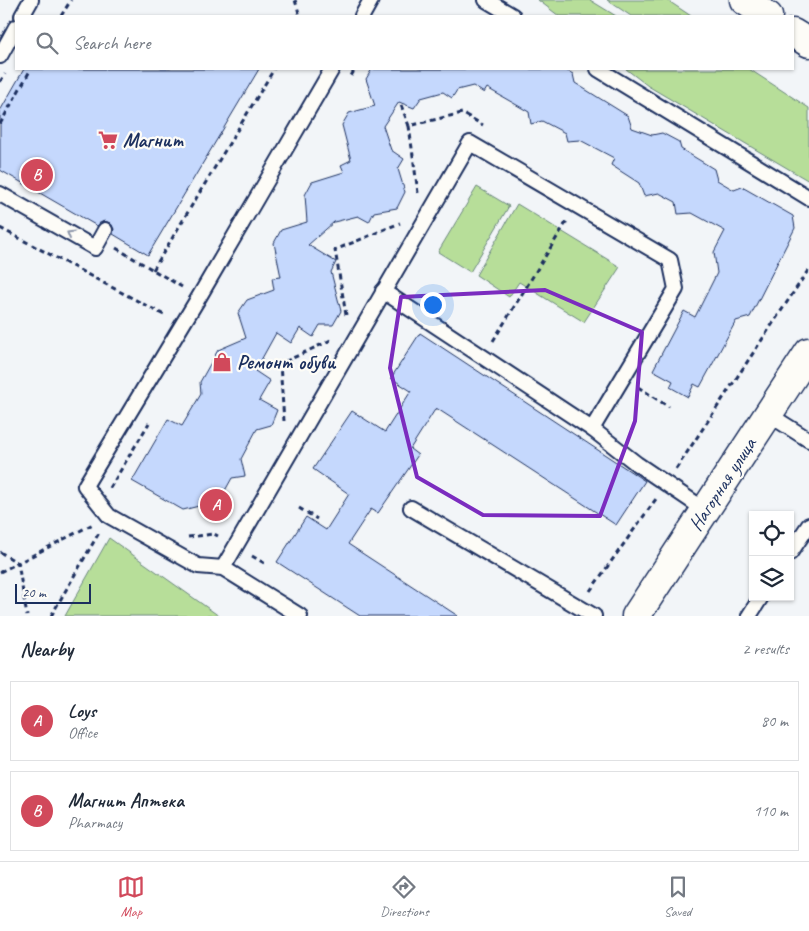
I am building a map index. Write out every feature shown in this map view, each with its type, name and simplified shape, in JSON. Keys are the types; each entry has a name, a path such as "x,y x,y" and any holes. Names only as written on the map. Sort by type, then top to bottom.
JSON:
{"street":[{"path":"744,0 766,15"},
{"path":"794,34 809,44"},
{"name":"Нагорная улица","path":"636,616 809,352"}],"lane":[{"path":"23,15 31,0"},
{"path":"363,15 371,0"},
{"path":"486,0 511,15"},
{"path":"0,56 15,29"},
{"path":"300,616 223,568 198,566 109,516 84,486 200,298 331,70"},
{"path":"600,70 809,198"},
{"path":"223,568 470,143 670,260 676,289 592,429"},
{"path":"0,194 95,248 105,230"},
{"path":"383,291 592,429 666,484 705,510"},
{"path":"768,414 809,440"},
{"path":"411,508 594,616"},
{"path":"794,547 809,525"},
{"path":"749,616 758,601"}],"path":[{"path":"62,15 71,0"},
{"path":"295,0 300,15"},
{"path":"0,124 31,70"},
{"path":"113,246 153,270 273,70"},
{"path":"401,105 410,126 418,195"},
{"path":"410,126 462,113 487,128"},
{"path":"483,357 576,205"},
{"path":"347,323 335,250 403,222"},
{"path":"0,228 166,316 200,298"},
{"path":"578,608 666,484 809,269"},
{"path":"284,427 280,364 332,340"},
{"path":"632,382 669,407"},
{"path":"299,508 317,519"},
{"path":"0,572 109,516"},
{"path":"51,616 109,516"},
{"path":"187,537 214,534"},
{"path":"0,552 18,563 27,616"}],"highlighted area":[{"path":"545,290 642,332 635,421 600,516 483,515 417,477 390,368 401,297"}],"green space":[{"path":"538,0 590,0 614,15 558,15"},
{"path":"607,0 667,0 690,15 630,15"},
{"path":"627,70 751,70 809,108 809,181 648,86"},
{"path":"477,187 509,206 470,272 438,252"},
{"path":"517,204 620,267 584,322 519,282 509,297 476,275"},
{"path":"109,538 219,616 65,616"}],"building":[{"name":"Магнит","path":"23,70 258,70 148,255 113,234 114,229 110,223 104,221 97,226 0,170 0,111"},
{"path":"371,70 566,70 573,74 575,83 628,116 632,128 652,135 662,133 679,142 681,149 714,169 717,180 734,190 742,187 793,216 795,228 750,317 736,321 700,387 694,384 688,397 670,387 673,381 653,370 684,311 695,317 717,273 714,252 725,231 692,213 678,214 676,202 659,193 644,196 639,183 611,165 614,158 580,140 567,141 565,133 542,121 531,124 529,112 487,88 484,93 473,86 457,90 452,98 443,92 421,98 414,108 399,102 383,126 391,150 404,159 398,169 405,192 397,208 374,212 369,222 358,216 334,222 308,245 336,262 331,272 341,311 333,325 320,325 313,337 300,328 291,343 276,333 255,371 270,381 259,400 277,410 271,425 257,429 241,459 245,476 232,478 222,496 227,509 212,514 199,506 183,510 132,481 168,419 182,426 201,394 200,382 218,350 246,338 238,313 247,300 274,290 272,278 281,277 274,243 281,230 307,222 305,195 312,182 344,172 341,165 351,160 342,125 349,113 375,106 366,79"},
{"path":"420,333 645,481 616,525 436,408 410,449 418,455 378,513 371,509 348,544 458,616 360,616 277,562 306,517 326,530 349,494 313,469 352,411 385,432 411,391 391,378"}],"place":[{"name":"Магнит","path":"108,140"},
{"name":"Магнит Аптека","path":"37,175"},
{"name":"Ремонт обуви","path":"222,362"},
{"name":"Loys","path":"216,505"}]}
